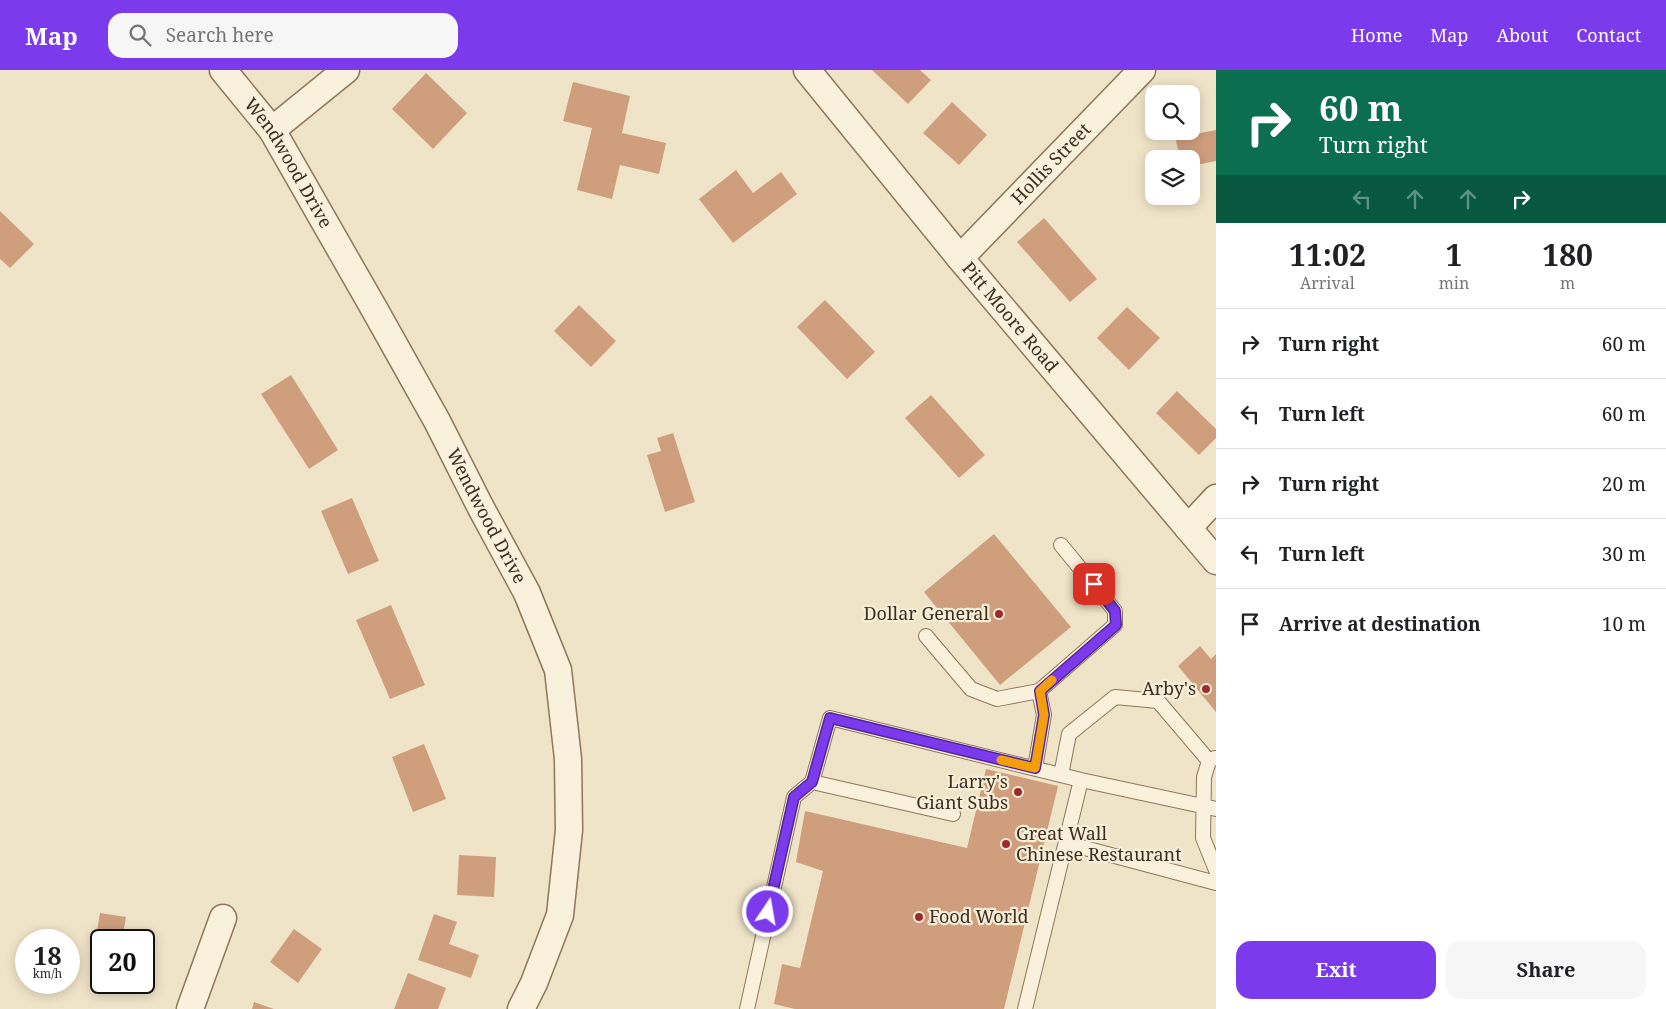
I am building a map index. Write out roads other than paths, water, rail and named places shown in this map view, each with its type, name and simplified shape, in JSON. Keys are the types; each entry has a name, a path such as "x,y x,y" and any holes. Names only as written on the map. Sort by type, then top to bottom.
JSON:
{"street":[{"name":"Wendwood Drive","path":"223,70 272,130 437,420 480,506 527,593 558,670 568,758 568,821 560,915 534,983 521,1009"},
{"path":"272,130 346,70"},
{"name":"Pitt Moore Road","path":"807,70 960,258 1216,561"},
{"name":"Hollis Street","path":"960,258 1142,70"},
{"path":"1188,528 1216,498"},
{"path":"190,1009 223,918"}],"lane":[{"path":"926,636 971,689 997,699 1040,691 1116,625 1115,611 1061,545"},
{"path":"1035,768 1044,715 1040,691"},
{"path":"1061,775 1069,734 1115,697 1158,701 1212,759 1204,777 1210,808 1203,838 1216,870"},
{"path":"747,1009 794,797 812,782 830,718 1082,780 1210,808"},
{"path":"1025,1009 1082,780"},
{"path":"812,782 953,814"},
{"path":"1066,843 1216,883"}],"place":[{"name":"Dollar General","path":"999,614"},
{"name":"Arby's","path":"1206,689"},
{"name":"Larry's Giant Subs","path":"1018,792"},
{"name":"Great Wall Chinese Restaurant","path":"1006,844"},
{"name":"Food World","path":"919,917"}]}
